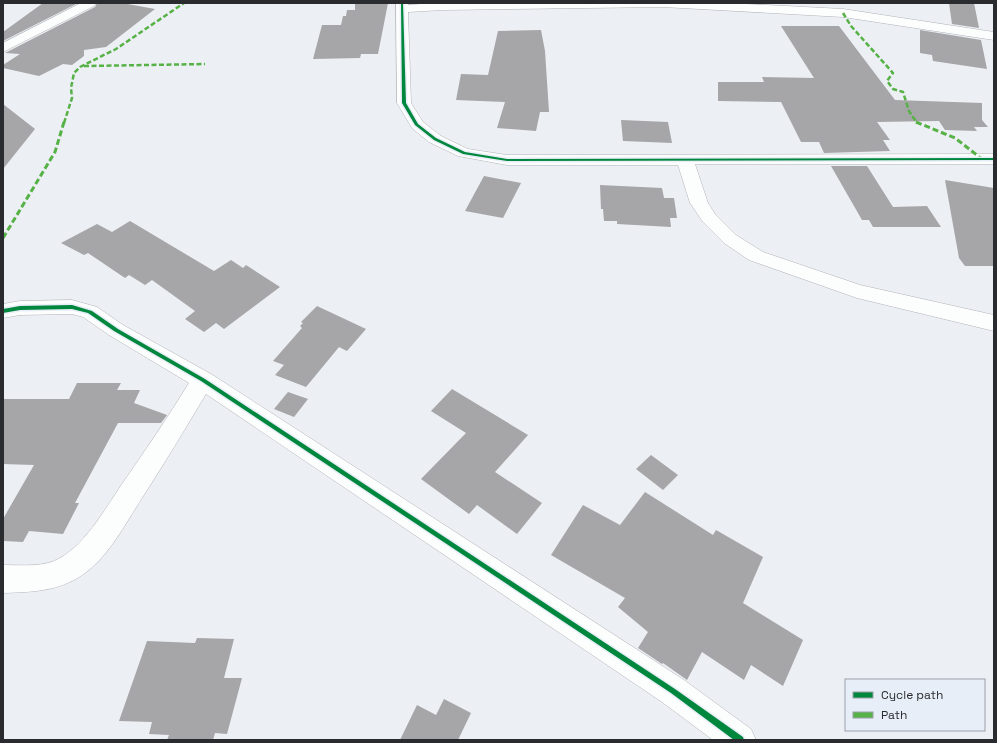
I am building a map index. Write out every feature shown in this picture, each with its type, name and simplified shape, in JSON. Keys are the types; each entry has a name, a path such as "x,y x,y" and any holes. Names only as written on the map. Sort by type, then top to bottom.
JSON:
{"street":[{"path":"3,48 90,3"},
{"path":"994,36 843,14 755,6 663,3 402,6 404,103 417,125 434,139 464,153 506,160 994,159"},
{"path":"686,160 699,203 709,218 730,239 756,256 857,291 994,323"},
{"path":"3,311 20,308 72,307 90,312 116,330 203,380 673,691 740,740"},
{"path":"3,579 30,579 63,572 89,552 114,519 148,468 203,380"}],"building":[{"path":"43,3 78,3 3,41 3,32"},
{"path":"97,3 122,3 155,9 106,47 84,50 84,56 72,65 63,64 39,76 3,68 3,65 20,54 5,53 95,7"},
{"path":"355,3 388,3 378,54 361,54 360,58 313,59 322,25 341,25 343,16 346,16 347,10 355,10"},
{"path":"949,3 974,3 979,28 952,24"},
{"path":"781,26 839,26 895,100 982,103 982,120 988,127 974,127 977,131 945,130 939,121 877,122 890,140 883,140 890,151 824,153 819,142 801,142 781,102 718,101 718,82 764,82 762,77 814,78"},
{"path":"541,30 545,51 549,112 540,112 536,131 497,128 505,102 456,100 461,74 488,75 498,31"},
{"path":"920,30 981,40 987,69 933,61 932,55 920,53"},
{"path":"3,104 35,129 3,169"},
{"path":"621,120 668,122 672,143 623,141"},
{"path":"831,166 867,166 893,207 927,206 941,227 873,227 869,220 862,220"},
{"path":"484,176 521,183 503,218 465,211"},
{"path":"945,180 994,188 994,266 965,266 959,258"},
{"path":"600,185 662,188 664,198 674,198 677,218 670,218 671,227 617,224 617,221 604,221 603,209 601,209"},
{"path":"130,221 214,271 231,260 243,268 246,265 280,287 224,329 216,323 204,332 185,319 195,311 152,280 145,285 129,275 125,278 88,253 84,255 61,243 97,224 112,232"},
{"path":"317,306 366,329 347,351 339,347 306,387 275,375 284,365 273,361 302,328 300,326 303,323 301,322"},
{"path":"77,383 121,383 117,390 140,390 134,403 167,415 161,423 118,423 75,503 79,503 63,534 29,531 23,542 3,541 3,519 34,465 3,464 3,399 69,399"},
{"path":"452,389 528,435 495,472 542,503 517,534 477,505 469,514 421,479 466,433 431,411"},
{"path":"288,392 308,399 294,417 274,409"},
{"path":"651,455 678,475 663,490 636,469"},
{"path":"645,492 713,535 716,530 763,557 743,603 803,640 783,686 751,665 744,680 702,652 687,680 638,648 648,632 618,607 625,598 551,555 583,505 620,525"},
{"path":"197,638 234,639 224,678 242,678 227,734 215,733 213,740 167,740 169,735 149,734 152,722 119,721 147,641 195,643"},
{"path":"444,699 471,713 458,740 400,740 417,705 436,715"}],"marked path":[{"path":"3,238 55,152 72,98 71,88 74,73 80,67 116,49 184,3"},
{"path":"843,13 851,26 893,73 887,81 893,89 903,92 909,111 917,124 955,138 982,159"},
{"path":"84,66 205,64"}],"cycle path":[{"path":"402,3 404,103 417,125 435,139 464,153 507,160 994,159"},
{"path":"3,311 20,308 72,307 90,312 116,330 203,380 673,691 740,740"}]}
